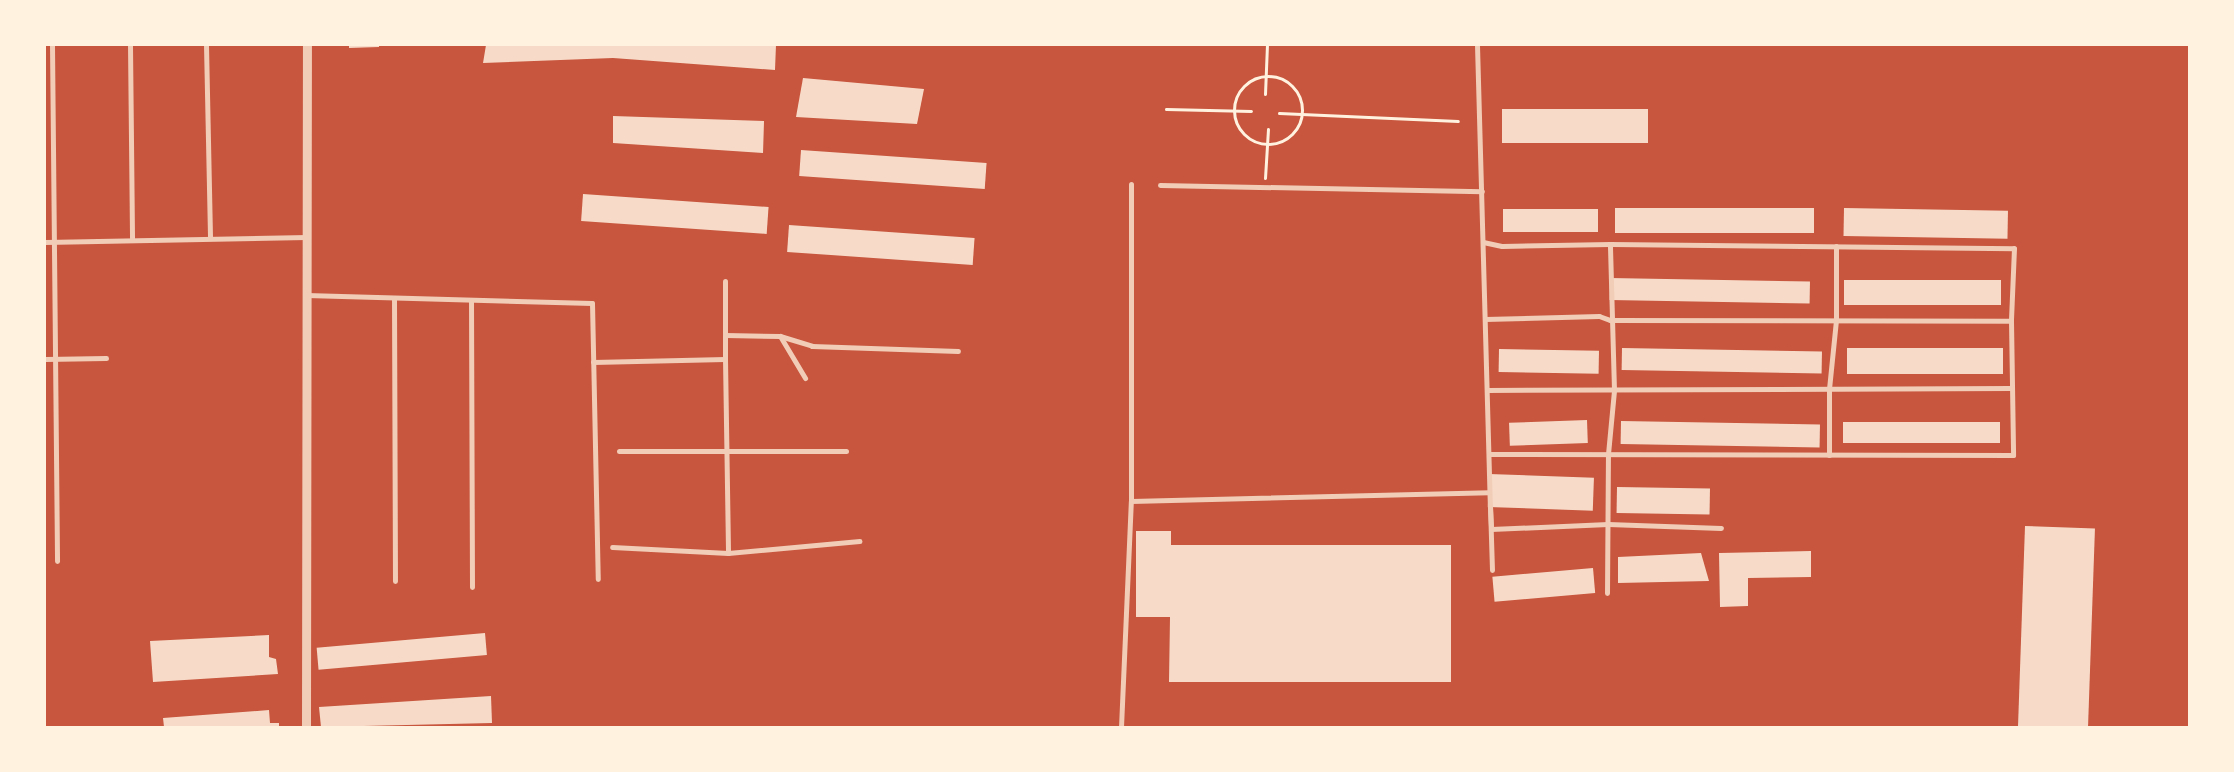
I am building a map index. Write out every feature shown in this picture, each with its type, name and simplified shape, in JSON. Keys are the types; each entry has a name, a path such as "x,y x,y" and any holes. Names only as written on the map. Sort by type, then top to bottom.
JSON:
{"street":[{"path":"52,45 56,242 56,561"},
{"path":"130,45 132,239"},
{"path":"206,45 210,237"},
{"path":"306,727 307,45"},
{"path":"1477,45 1492,570"},
{"path":"1121,727 1131,500 1131,184"},
{"path":"1160,185 1482,191"},
{"path":"45,242 210,237 307,237"},
{"path":"1483,242 1502,246 1610,244 2014,248 2011,320 2013,455 1488,454"},
{"path":"1607,593 1608,454 1614,390 1610,320 1610,244"},
{"path":"1829,455 1829,389 1836,320 1836,246"},
{"path":"726,281 725,359 728,553"},
{"path":"306,295 592,303 598,578"},
{"path":"394,298 396,581"},
{"path":"471,300 472,587"},
{"path":"1485,319 1599,316 1610,320 2011,320"},
{"path":"725,335 780,336 812,346 958,350"},
{"path":"780,336 805,378"},
{"path":"45,359 106,358"},
{"path":"593,362 725,359"},
{"path":"1487,390 2011,388"},
{"path":"619,451 726,449 846,451"},
{"path":"1131,500 1490,492"},
{"path":"1490,508 1491,529 1608,524 1722,528"},
{"path":"612,547 728,553 859,541"}],"path":[{"path":"1265,94 1267,45"},
{"path":"1265,76 1280,78 1293,86 1300,99 1302,114 1300,124 1286,139 1267,145 1256,143 1243,134 1233,110 1243,87 1255,78 1265,76"},
{"path":"1166,110 1251,111"},
{"path":"1279,113 1458,121"},
{"path":"1265,188 1268,129"}],"building":[{"path":"349,45 379,45 379,47 349,48"},
{"path":"486,45 776,45 775,70 613,58 483,63"},
{"path":"803,78 924,89 917,124 796,117"},
{"path":"1502,109 1648,109 1648,143 1502,143"},
{"path":"613,116 764,121 763,153 613,143"},
{"path":"801,150 987,163 985,189 799,176"},
{"path":"583,194 769,207 767,234 581,221"},
{"path":"1615,208 1814,208 1814,233 1615,233"},
{"path":"1844,208 2008,211 2007,239 1844,236"},
{"path":"1503,209 1598,209 1598,232 1503,232"},
{"path":"789,225 975,238 973,265 787,252"},
{"path":"1610,278 1810,281 1810,303 1610,300"},
{"path":"1844,280 2001,280 2001,305 1844,305"},
{"path":"1622,348 1822,351 1822,373 1622,370"},
{"path":"1847,348 2003,348 2003,374 1847,374"},
{"path":"1499,349 1599,351 1599,374 1499,372"},
{"path":"1587,420 1588,443 1510,446 1509,423"},
{"path":"1621,421 1820,424 1820,447 1621,444"},
{"path":"1843,422 2000,422 2000,443 1843,443"},
{"path":"1489,474 1594,478 1593,511 1488,507"},
{"path":"1617,487 1710,489 1710,515 1617,513"},
{"path":"2025,526 2095,528 2088,727 2018,727"},
{"path":"1136,531 1171,531 1171,545 1451,545 1451,682 1169,682 1170,617 1136,617"},
{"path":"1811,551 1811,577 1748,578 1748,606 1720,607 1719,553"},
{"path":"1701,553 1709,581 1618,583 1618,557"},
{"path":"1593,568 1595,593 1495,602 1492,577"},
{"path":"485,633 487,655 319,670 317,648"},
{"path":"269,635 269,657 276,659 278,674 153,682 150,641"},
{"path":"491,696 492,723 321,727 319,707"},
{"path":"269,710 270,723 279,723 279,727 164,727 163,718"}]}
